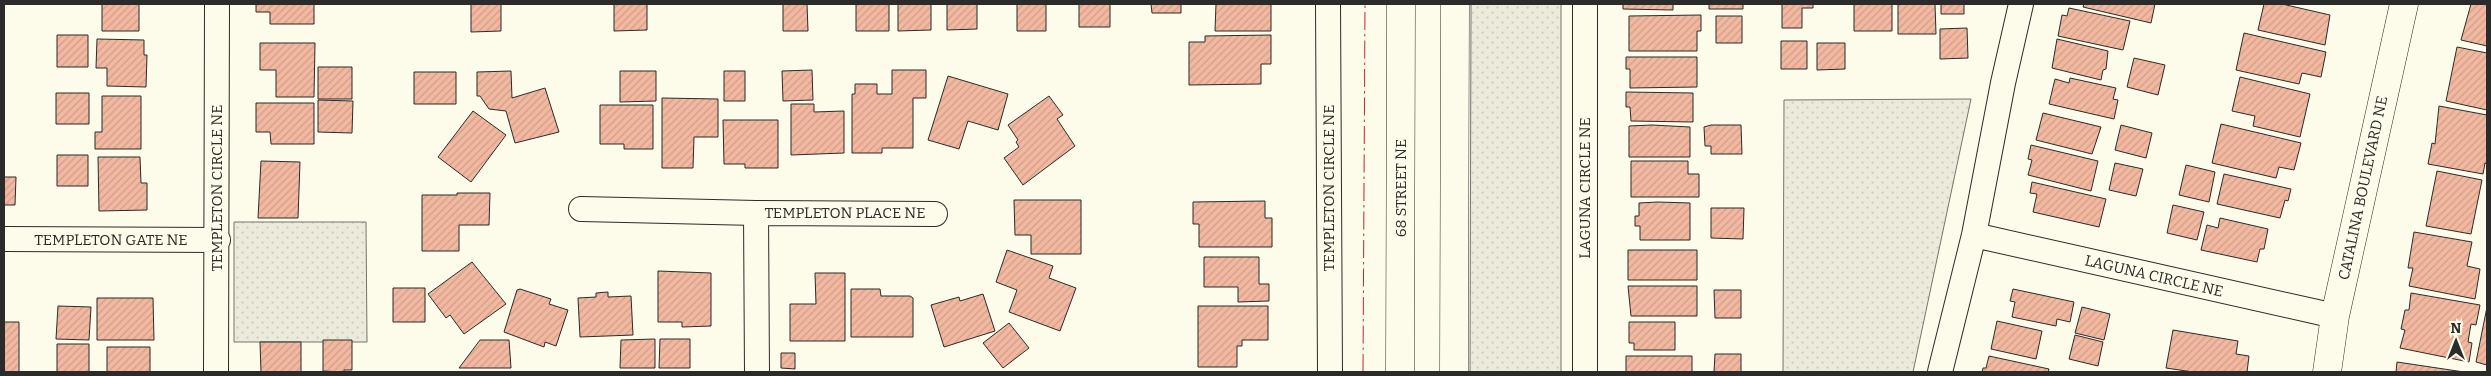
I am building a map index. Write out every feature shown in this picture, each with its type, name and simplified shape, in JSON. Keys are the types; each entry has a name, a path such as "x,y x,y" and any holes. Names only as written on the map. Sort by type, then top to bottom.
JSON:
{"main road":[{"name":"68 STREET NE","path":"1400,372 1401,4"},
{"path":"1454,372 1455,4"},
{"name":"CATALINA BOULEVARD NE","path":"2327,372 2335,316 2404,4"}],"street":[{"name":"TEMPLETON CIRCLE NE","path":"216,372 218,240 217,4"},
{"name":"TEMPLETON CIRCLE NE","path":"1328,4 1330,372"},
{"name":"LAGUNA CIRCLE NE","path":"1585,4 1585,372"},
{"path":"1940,372 1974,235 2003,83 2021,4"},
{"name":"TEMPLETON PLACE NE","path":"581,209 756,213 935,214"},
{"name":"TEMPLETON PLACE NE","path":"756,213 757,372"},
{"name":"LAGUNA CIRCLE NE","path":"1974,235 2335,316"},
{"name":"TEMPLETON GATE NE","path":"4,239 218,240"}],"shaded area":[{"path":"1471,4 1561,4 1561,372 1470,372"},
{"path":"1971,99 1913,372 1783,372 1784,100"},
{"path":"234,222 366,222 367,342 234,342"}],"building":[{"path":"102,4 139,4 139,31 102,31"},
{"path":"256,4 314,4 314,24 270,24 270,12 256,12"},
{"path":"471,4 501,4 501,31 471,32"},
{"path":"614,4 647,4 647,30 614,31"},
{"path":"783,4 807,4 808,31 783,31"},
{"path":"856,4 889,4 889,31 856,31"},
{"path":"898,4 931,4 931,30 898,31"},
{"path":"947,4 977,4 977,29 947,30"},
{"path":"1017,4 1046,4 1046,31 1017,31"},
{"path":"1079,4 1110,4 1110,27 1079,27"},
{"path":"1151,4 1181,4 1181,13 1152,13"},
{"path":"1216,4 1271,4 1271,31 1215,31"},
{"path":"1623,4 1673,4 1673,10 1623,9"},
{"path":"1709,4 1743,4 1743,9 1709,9"},
{"path":"1782,4 1813,4 1813,8 1802,8 1802,28 1782,28"},
{"path":"1854,4 1892,4 1892,31 1854,31"},
{"path":"1898,4 1935,4 1936,34 1898,34"},
{"path":"1941,4 1964,4 1964,14 1941,14"},
{"path":"2084,4 2155,4 2151,23 2083,7"},
{"path":"2264,4 2282,4 2330,15 2325,45 2258,30"},
{"path":"2471,4 2487,4 2487,46 2461,40"},
{"path":"2069,8 2130,21 2123,50 2058,36 2062,15 2067,16"},
{"path":"1701,15 1701,31 1697,31 1697,51 1629,51 1629,16"},
{"path":"1716,16 1742,16 1742,43 1716,43"},
{"path":"1967,28 1968,58 1940,59 1940,29"},
{"path":"2244,33 2326,52 2321,77 2302,73 2299,84 2236,70"},
{"path":"57,35 88,35 88,67 57,67"},
{"path":"1271,35 1271,64 1261,64 1261,84 1189,85 1189,42 1205,42 1205,36"},
{"path":"97,39 144,40 144,55 147,55 146,87 107,86 107,68 96,68"},
{"path":"2057,39 2108,51 2106,69 2103,70 2101,80 2052,68"},
{"path":"1781,41 1807,41 1807,69 1781,69"},
{"path":"260,43 315,43 314,97 276,97 276,70 260,70"},
{"path":"1817,43 1845,43 1845,69 1817,70"},
{"path":"2457,47 2487,53 2487,110 2446,101"},
{"path":"1626,57 1697,57 1697,87 1630,88 1630,69 1626,69"},
{"path":"2134,58 2165,65 2158,95 2127,87"},
{"path":"318,67 352,67 352,99 318,99"},
{"path":"812,70 813,100 783,101 782,71"},
{"path":"892,70 926,70 926,98 913,98 913,148 882,148 882,153 852,153 852,94 855,94 855,84 877,84 877,94 892,94"},
{"path":"511,71 512,98 545,88 559,132 515,143 506,111 489,109 480,96 477,96 477,72"},
{"path":"620,71 656,71 656,101 620,102"},
{"path":"724,71 745,71 745,101 724,101"},
{"path":"414,72 456,72 456,104 414,104"},
{"path":"948,76 1008,94 998,130 968,121 959,149 928,140"},
{"path":"2240,77 2310,94 2300,137 2253,126 2255,116 2232,111"},
{"path":"2070,78 2116,88 2113,99 2118,100 2114,119 2049,104 2055,79 2069,83"},
{"path":"1626,92 1693,93 1693,122 1631,121 1630,107 1626,107"},
{"path":"56,93 89,93 89,124 56,124"},
{"path":"102,96 141,96 141,149 95,149 95,132 102,132"},
{"path":"1049,96 1063,115 1057,119 1075,146 1023,185 1004,158 1019,147 1016,142 1018,140 1008,125"},
{"path":"662,98 718,99 718,137 694,137 693,168 662,168"},
{"path":"318,100 353,101 352,133 318,132"},
{"path":"256,103 314,103 314,144 271,144 270,132 256,132"},
{"path":"791,104 814,104 814,112 844,111 844,153 791,155"},
{"path":"600,105 653,105 653,149 624,149 624,144 600,144"},
{"path":"2439,106 2487,115 2487,164 2485,163 2483,174 2428,164 2432,143 2435,144"},
{"path":"473,111 506,135 471,182 438,157"},
{"path":"2043,113 2101,127 2092,154 2036,140"},
{"path":"723,120 778,120 778,168 745,168 745,164 724,164"},
{"path":"2221,124 2301,143 2294,170 2279,167 2276,178 2212,163"},
{"path":"1711,125 1741,125 1742,154 1711,154 1711,146 1705,146 1704,127"},
{"path":"2121,125 2152,133 2146,158 2115,150"},
{"path":"1629,126 1690,127 1690,157 1629,157"},
{"path":"2031,145 2098,161 2091,191 2028,175 2032,160 2028,159"},
{"path":"57,155 88,155 88,186 57,186"},
{"path":"98,157 140,157 141,183 147,183 147,210 99,211"},
{"path":"261,161 300,162 298,218 258,218"},
{"path":"1631,161 1688,161 1688,174 1699,174 1699,197 1631,197"},
{"path":"2115,163 2143,169 2136,196 2109,190"},
{"path":"2186,165 2215,172 2209,202 2179,195"},
{"path":"2437,171 2482,180 2471,234 2426,226"},
{"path":"2224,174 2291,189 2288,201 2285,200 2280,218 2217,204"},
{"path":"4,177 16,177 15,205 4,205"},
{"path":"2032,182 2106,199 2099,227 2033,212 2037,194 2030,193"},
{"path":"457,193 490,193 489,225 459,225 459,251 422,251 422,195 457,195"},
{"path":"1014,200 1081,200 1081,254 1031,254 1031,235 1015,235"},
{"path":"1265,201 1265,218 1272,218 1272,247 1199,247 1199,224 1193,224 1193,202"},
{"path":"1639,203 1690,203 1690,240 1640,240 1640,226 1635,226 1635,216 1639,216"},
{"path":"2173,205 2204,212 2197,240 2167,233"},
{"path":"1711,208 1744,208 1743,239 1711,238"},
{"path":"2220,218 2268,229 2264,249 2260,249 2257,262 2201,250 2207,225 2218,228"},
{"path":"2414,232 2472,242 2467,266 2480,269 2475,299 2409,286 2413,268 2408,268"},
{"path":"1007,250 1053,266 1049,278 1076,288 1060,331 1009,312 1017,290 996,282"},
{"path":"1628,250 1697,250 1697,280 1628,280"},
{"path":"1204,257 1259,257 1259,284 1269,284 1269,301 1238,302 1238,287 1204,287"},
{"path":"472,262 506,304 464,334 450,315 446,318 428,294"},
{"path":"658,271 711,273 711,326 682,327 682,322 658,322"},
{"path":"815,273 845,273 845,341 790,341 790,304 816,304"},
{"path":"1628,286 1697,286 1697,316 1631,316"},
{"path":"393,288 425,288 425,322 393,322"},
{"path":"520,289 551,299 549,304 568,310 556,346 545,342 544,347 504,332 517,290"},
{"path":"851,289 880,289 881,296 910,296 913,298 913,337 851,337"},
{"path":"2013,289 2074,302 2070,322 2057,319 2056,326 2012,317 2015,302 2010,301"},
{"path":"1714,290 1741,290 1741,318 1715,318"},
{"path":"608,292 608,297 631,296 633,335 580,337 578,298 596,297 596,293"},
{"path":"2411,293 2480,305 2476,325 2471,324 2468,342 2472,343 2469,362 2400,348 2405,330 2401,329 2405,310 2409,310"},
{"path":"983,294 995,331 944,347 931,305 959,297 960,301"},
{"path":"97,298 153,298 154,340 97,340"},
{"path":"58,306 91,307 89,340 56,339"},
{"path":"1198,306 1268,306 1268,340 1242,340 1242,346 1237,346 1237,367 1198,367"},
{"path":"2082,307 2110,314 2104,340 2075,333"},
{"path":"2487,307 2487,365 2476,362"},
{"path":"1997,321 2042,331 2036,359 1991,349"},
{"path":"4,322 19,322 19,372 4,372"},
{"path":"1629,322 1675,322 1675,350 1634,350 1634,343 1629,343"},
{"path":"1009,323 1029,348 1003,368 983,343"},
{"path":"2173,330 2238,341 2236,354 2249,356 2247,372 2193,372 2166,368"},
{"path":"2075,335 2103,342 2098,366 2069,359"},
{"path":"655,339 655,368 620,368 621,340"},
{"path":"660,339 690,339 690,368 659,368"},
{"path":"323,340 352,340 352,370 344,370 344,372 323,371"},
{"path":"480,340 509,340 511,368 459,368"},
{"path":"260,342 301,342 301,372 261,372"},
{"path":"57,344 89,344 89,372 57,372"},
{"path":"107,347 150,347 150,372 107,372"},
{"path":"781,353 795,353 795,369 781,368"},
{"path":"1715,354 1741,354 1741,372 1714,372"},
{"path":"1626,356 1692,356 1692,372 1626,372"},
{"path":"1989,356 2049,369 2048,372 1982,372 1983,368 1986,368"},
{"path":"2397,362 2464,372 2396,372"}],"power":[{"path":"1363,372 1365,4"}]}
